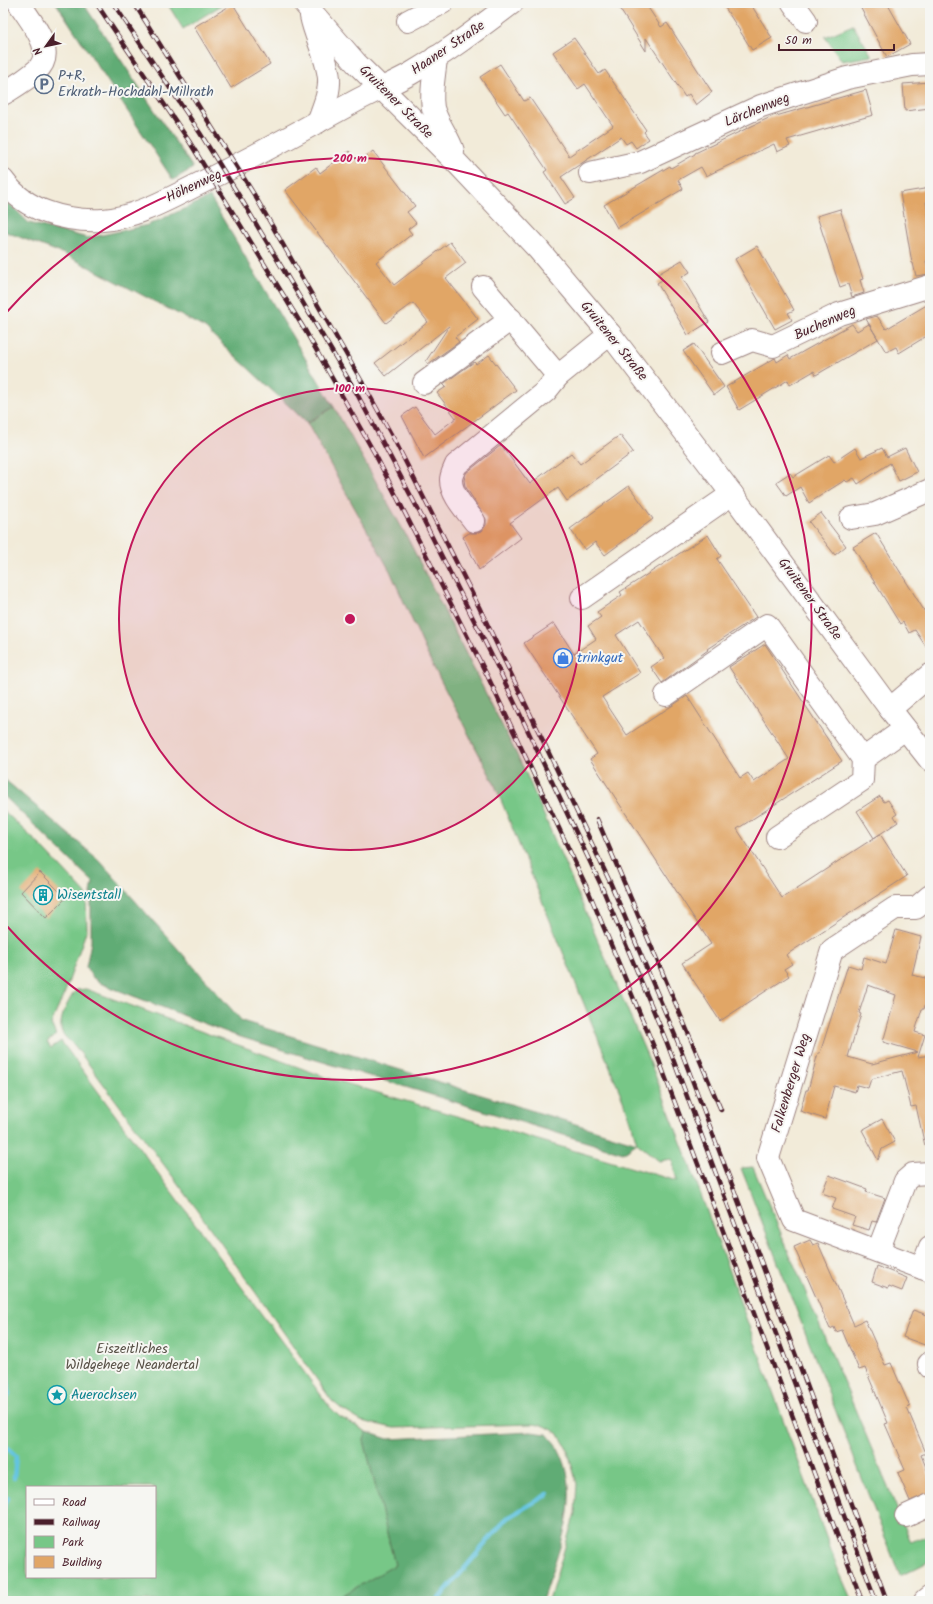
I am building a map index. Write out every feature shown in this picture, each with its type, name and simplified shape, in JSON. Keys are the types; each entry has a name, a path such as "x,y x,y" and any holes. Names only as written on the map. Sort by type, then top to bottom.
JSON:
{"main road":[{"path":"3,94 38,70 44,63 46,54 44,44 19,3"},
{"path":"408,21 442,3"},
{"name":"Haaner Straße","path":"381,88 409,74 436,57 512,3"},
{"path":"792,3 806,21"},
{"path":"307,7 326,63 329,78 328,92 318,122"},
{"name":"Gruitener Straße","path":"307,7 356,63 456,162 538,249 610,334 732,494 890,709 930,760"},
{"path":"436,57 432,98 433,108 449,140 456,162"},
{"name":"Lärchenweg","path":"590,173 640,162 761,106 847,78 912,65 930,64"},
{"name":"Höhenweg","path":"3,180 23,201 48,213 75,220 103,220 126,216 252,158 381,88"},
{"name":"Buchenweg","path":"722,353 752,340 773,346 839,314 930,286"},
{"path":"483,287 558,376"},
{"path":"424,383 511,320"},
{"path":"474,521 455,494 452,486 452,474 456,466 546,391 558,376 610,334"},
{"path":"851,518 876,514 930,490"},
{"path":"582,598 732,494"},
{"path":"666,695 767,625 863,759 862,780 777,837"},
{"path":"890,709 930,675"},
{"path":"863,759 905,729"},
{"name":"Falkenberger Weg","path":"925,908 895,908 832,950 768,1158 794,1220 926,1270 930,1247"},
{"path":"878,1251 905,1181 913,1174 930,1173"},
{"path":"930,1363 930,1367"},
{"path":"906,1516 930,1505"},
{"path":"925,1601 930,1597"}],"green space":[{"path":"56,3 83,3 193,168 173,180"},
{"path":"167,3 225,3 183,29"},
{"path":"853,25 872,56 842,61 825,37"},
{"path":"3,197 29,223 88,238 148,225 210,197 334,407 307,423 205,328 64,254 6,232 3,229"},
{"path":"334,407 406,535 525,771 652,1067 697,1184 837,1567 852,1601 549,1601 575,1513 577,1484 567,1448 558,1433 545,1426 533,1424 394,1428 361,1421 343,1410 332,1401 191,1201 75,1046 62,1032 62,1016 70,999 76,990 86,989 328,1078 677,1181 672,1159 659,1161 637,1143 628,1112 494,783 430,660 390,571 307,423"},
{"path":"3,778 99,860 242,1021 637,1143 623,1153 234,1035 102,984 92,977 86,967 91,942 91,893 93,882 3,795"},
{"name":"Eiszeitliches Wildgehege Neandertal","path":"3,810 44,849 86,894 87,929 65,992 51,1024 56,1035 47,1042 51,1048 61,1041 329,1406 340,1417 367,1432 364,1440 395,1565 333,1601 3,1601"},
{"path":"753,1167 911,1542 930,1534 930,1561 900,1576 741,1168"},
{"path":"367,1432 388,1439 531,1432 547,1434 558,1448 566,1467 569,1486 569,1505 561,1544 542,1601 333,1601 395,1565 364,1440"}],"building":[{"path":"616,3 645,3 661,27 667,23 712,92 696,105 689,94 685,97 646,38 646,51"},
{"path":"722,3 750,3 772,38 752,50"},
{"path":"858,3 887,3 910,44 887,57"},
{"path":"233,4 270,64 231,88 194,27"},
{"path":"574,38 599,74 605,70 646,130 644,132 649,139 636,148 631,141 626,144 621,137 561,177 575,198 565,204 544,172 547,170 508,112 505,114 480,77 500,64 524,101 530,98 569,156 613,126 585,84 578,89 553,52"},
{"path":"930,82 930,108 905,111 903,84"},
{"path":"866,90 873,115 787,140 790,146 777,152 774,144 706,176 701,167 678,180 683,189 617,228 604,205 670,166 671,168 695,153 775,115 776,116"},
{"path":"349,151 358,162 373,151 415,206 407,212 416,223 408,229 412,234 376,262 394,285 450,242 466,263 446,278 478,319 455,337 459,342 428,364 426,361 449,326 386,376 375,363 428,322 413,303 386,323 285,190 316,167 320,173"},
{"path":"930,188 930,202 926,202 930,225 930,260 926,261 929,274 916,276 912,263 900,193"},
{"path":"840,209 863,279 860,280 864,293 852,297 848,284 840,287 817,216"},
{"path":"757,246 794,310 788,313 792,320 775,329 735,259"},
{"path":"682,260 690,272 682,277 709,322 688,335 657,283 662,280 658,274"},
{"path":"930,303 930,334 899,353 896,347 886,352 866,319 877,316 886,329"},
{"path":"852,324 857,331 869,324 878,339 816,375 814,371 790,385 788,380 739,410 726,387 775,358 777,362 788,355 790,359"},
{"path":"694,344 724,387 714,395 683,351"},
{"path":"489,355 516,390 424,458 402,416 415,407 435,434 456,418 437,393 446,387 443,384 474,362 476,364"},
{"path":"620,435 633,452 567,501 558,488 510,523 521,538 479,570 463,537 469,533 482,531 486,525 486,519 465,486 464,480 466,473 501,445 530,484 571,453 580,464"},
{"path":"855,448 861,458 882,448 887,457 905,448 917,472 899,481 890,463 858,484 854,478 847,482 845,480 809,503 800,487 786,496 776,482 790,473 793,477 829,455 834,462"},
{"path":"629,486 653,519 605,555 595,542 585,550 570,529"},
{"path":"821,513 846,546 835,555 809,522"},
{"path":"876,533 930,620 930,653 915,630 909,633 903,622 900,624 853,547"},
{"path":"708,535 721,556 717,559 756,617 707,649 708,650 662,683 651,667 664,658 639,620 616,635 640,673 602,697 627,735 687,696 740,778 748,773 754,782 789,759 729,667 765,644 842,761 737,829 782,898 880,834 907,876 786,955 792,964 784,969 789,976 720,1021 682,963 711,944 590,759 597,754 524,643 554,623 574,654 596,639 588,626 601,617 597,612 622,595 620,592"},
{"path":"880,796 884,802 888,800 897,814 894,816 898,822 874,838 857,811"},
{"name":"Wisentstall","path":"40,872 66,898 46,918 21,892"},
{"path":"896,930 921,937 912,975 930,979 930,1004 926,1002 924,1009 922,1009 915,1032 925,1035 918,1057 930,1055 930,1146 925,1146 916,1106 911,1107 902,1071 871,1079 868,1088 857,1085 855,1092 834,1086 825,1119 800,1111 848,965 861,969 864,957 886,964","holes":["868,985 896,995 883,1042 918,1052 872,1064 848,1057"]},
{"path":"882,1119 895,1142 882,1149 878,1160 862,1130"},
{"path":"829,1175 867,1189 866,1192 885,1198 876,1222 872,1221 869,1230 852,1225 855,1217 832,1209 836,1198 822,1193"},
{"path":"810,1240 813,1245 818,1243 854,1325 865,1320 885,1365 891,1363 910,1407 907,1408 926,1453 921,1455 930,1477 930,1493 910,1501 898,1473 905,1470 885,1424 888,1423 865,1368 859,1370 842,1330 836,1332 834,1327 830,1329 794,1247"},
{"path":"877,1266 907,1278 902,1291 872,1282"},
{"path":"913,1310 930,1316 930,1347 903,1337"}],"waterway":[{"path":"3,1362 7,1373 9,1393 3,1405"},
{"path":"3,1444 16,1456 14,1478"},
{"path":"437,1601 507,1518 548,1494"},
{"path":"3,1509 8,1498"}],"railway":[{"path":"96,3 189,141 306,332 375,454 488,677 588,890 654,1047 862,1601"},
{"path":"113,3 200,133 243,202 356,392 421,515 500,672 601,885 667,1043 876,1601"},
{"path":"134,3 255,196 396,443 479,607 610,882 677,1040 887,1601"},
{"path":"597,819 721,1110"}],"place":[{"name":"P+R, Erkrath-Hochdahl-Millrath","path":"44,84"},
{"name":"trinkgut","path":"563,658"},
{"name":"Wisentstall","path":"43,895"},
{"name":"Auerochsen","path":"57,1395"}]}
